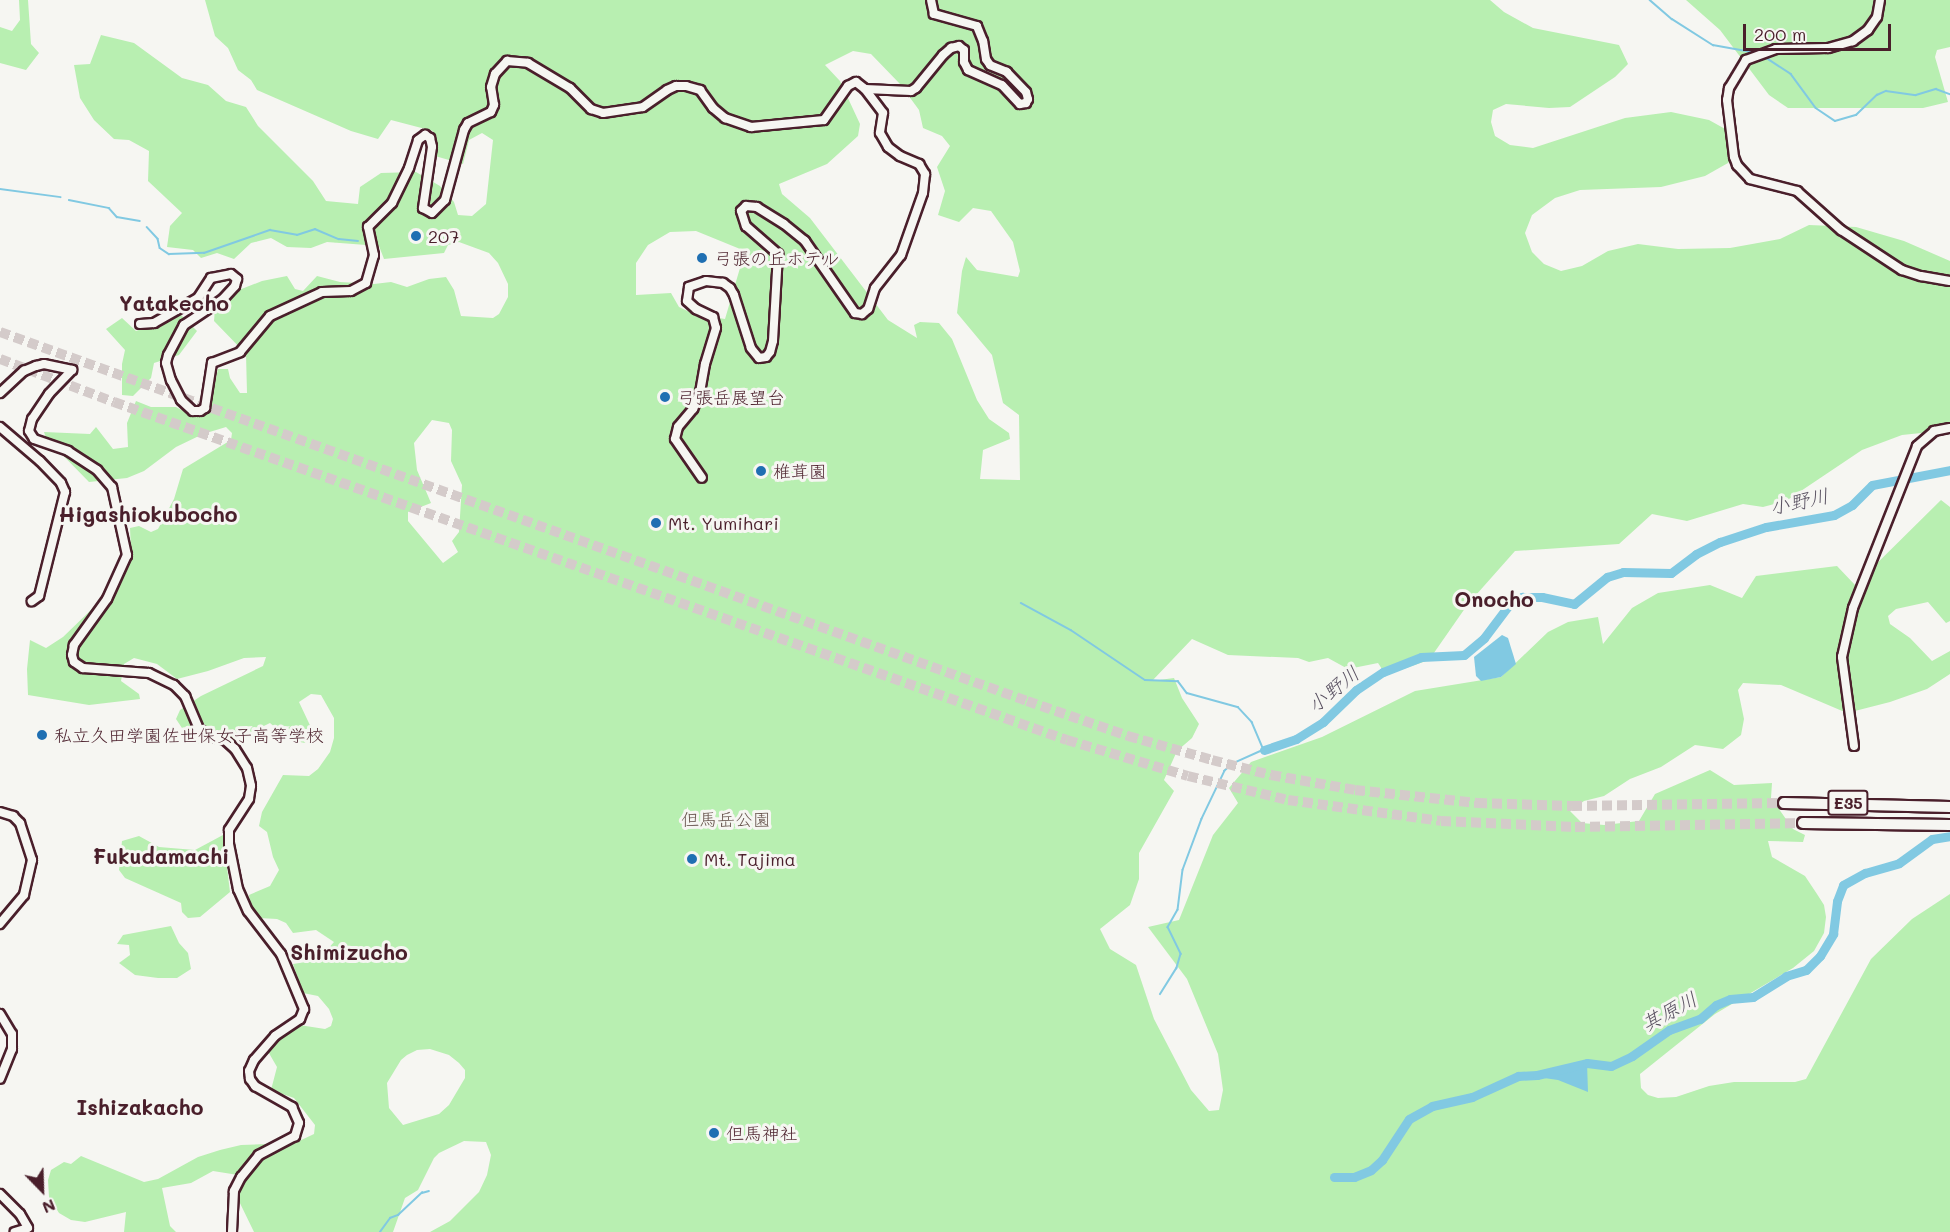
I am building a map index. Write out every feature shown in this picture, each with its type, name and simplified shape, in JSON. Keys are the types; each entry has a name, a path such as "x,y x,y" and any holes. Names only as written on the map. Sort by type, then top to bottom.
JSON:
{"highway":[{"name":"E35","path":"1784,803 1911,804 1950,807"},
{"name":"E35","path":"1803,823 1950,825"}],"street":[{"path":"865,89 911,91 951,48 959,46 964,50 964,63 968,70 1002,85 1020,104 1026,103 1028,99 1026,92 1007,72 990,65 986,59 983,41 976,26 934,14 931,0"},
{"path":"1880,0 1876,17 1868,30 1853,41 1828,48 1783,48 1758,53 1739,69 1729,88 1727,100 1734,157 1742,171 1762,184 1784,186 1797,191 1828,220 1902,270 1950,281"},
{"path":"140,324 154,323 198,298 211,278 231,274 237,279 235,286 223,299 184,325 166,363 181,400 193,411 205,408 212,363 240,352 270,316 322,292 351,291 366,283 374,255 368,227 392,203 409,168 418,140 425,135 430,138 432,147 423,208 432,213 445,200 464,130 468,123 491,112 494,105 491,87 495,74 507,61 528,63 570,88 591,109 603,113 643,107 667,90 676,86 686,86 700,90 713,108 725,118 752,127 819,122 829,117 851,83 856,82 865,89 884,113 880,133 883,140 894,152 919,164 925,174 923,193 901,255 875,288 868,309 862,314 855,313 805,241 757,207 746,206 741,211 746,226 778,254 773,341 766,357 759,358 750,348 730,288 713,281 690,287 687,301 696,309 713,317 716,328 696,402 678,427 675,439 702,478"},
{"path":"0,393 24,372 36,366 44,364 72,370 49,394 32,419 29,431 40,442 68,451 97,470 107,479 115,500 127,555 107,599 74,645 72,655 74,662 83,668 149,673 167,681 185,696 199,729 209,736 225,740 235,749 247,768 251,786 249,800 229,830 229,844 238,889 248,911 281,954 304,1009 300,1019 274,1036 254,1060 249,1071 249,1080 255,1086 292,1107 299,1123 295,1136 259,1155 241,1177 234,1191 232,1232"},
{"path":"0,427 40,462 61,483 65,492 39,596 33,601"},
{"path":"1854,746 1843,681 1844,644 1853,608 1917,446 1926,436 1939,429 1950,428"},
{"path":"0,812 13,816 20,823 32,860 24,895 0,924"},
{"path":"0,1014 12,1034 12,1049 0,1079"},
{"path":"0,1194 20,1214 28,1228 15,1232"}],"green space":[{"path":"19,0 28,0 31,44 39,53 26,70 0,63 0,27 12,31 20,20"},
{"name":"但馬岳公園","path":"205,0 1490,0 1504,12 1533,28 1619,45 1628,64 1615,77 1570,107 1549,108 1506,104 1493,110 1491,122 1495,136 1510,145 1533,148 1625,118 1671,112 1709,120 1727,130 1735,140 1736,152 1728,163 1705,176 1661,187 1580,190 1555,198 1532,215 1525,233 1532,252 1544,264 1561,271 1582,266 1608,251 1638,244 1678,249 1730,248 1780,239 1809,225 1856,227 1904,241 1950,261 1950,430 1902,435 1862,450 1786,501 1763,507 1743,504 1687,521 1652,514 1619,544 1515,551 1468,604 1429,660 1386,675 1378,663 1348,669 1328,658 1309,662 1298,658 1228,655 1192,639 1152,681 1174,678 1182,698 1199,724 1192,738 1177,751 1164,780 1174,791 1139,853 1139,879 1130,905 1100,929 1110,949 1136,965 1154,1019 1191,1090 1209,1111 1219,1110 1223,1090 1218,1054 1187,979 1148,927 1179,920 1213,835 1238,803 1229,788 1251,762 1322,737 1415,691 1501,677 1548,632 1568,622 1598,617 1603,644 1632,608 1658,593 1710,585 1742,598 1756,576 1837,566 1855,585 1941,500 1950,507 1950,621 1946,623 1928,602 1896,609 1888,616 1890,624 1910,638 1932,661 1950,651 1950,674 1927,689 1890,702 1847,713 1781,685 1743,683 1738,690 1744,719 1741,735 1723,749 1695,745 1661,767 1630,779 1604,796 1584,801 1570,811 1582,823 1604,825 1639,821 1655,794 1710,770 1734,785 1772,783 1771,798 1793,829 1805,835 1803,842 1768,841 1772,857 1805,876 1824,905 1826,917 1824,933 1814,951 1793,968 1715,1014 1640,1074 1641,1088 1648,1095 1658,1098 1676,1097 1709,1086 1734,1082 1795,1082 1806,1079 1871,959 1912,919 1950,894 1950,1232 430,1232 450,1221 479,1192 487,1175 491,1155 486,1142 464,1141 439,1153 434,1158 418,1190 405,1198 393,1232 254,1232 236,1195 238,1175 213,1171 191,1183 162,1188 170,1226 176,1232 124,1232 126,1212 85,1222 71,1220 59,1213 49,1197 48,1180 51,1170 64,1162 71,1164 81,1156 144,1182 158,1179 198,1157 220,1150 241,1145 295,1143 314,1134 315,1125 294,1098 271,1090 277,1067 266,1048 293,1024 325,1029 331,1026 333,1019 329,1009 318,996 303,993 293,964 318,960 334,942 316,930 293,933 286,923 277,919 259,918 251,910 249,895 270,886 279,870 273,857 267,832 259,826 262,812 283,775 309,776 318,769 330,752 334,738 334,718 321,695 311,694 299,702 316,738 305,743 290,740 270,723 237,739 199,744 186,734 176,719 180,710 201,696 263,666 266,657 244,658 177,679 157,664 134,658 124,664 121,681 139,694 140,699 89,705 28,695 27,669 30,640 46,648 63,637 93,608 114,596 131,550 130,528 139,526 151,532 158,529 174,499 183,469 231,440 232,433 226,427 203,434 176,447 144,471 127,478 89,482 46,438 44,432 90,434 96,427 113,449 128,447 127,423 136,401 151,407 176,407 193,416 212,396 218,369 228,369 230,378 240,393 247,393 246,354 214,321 215,308 239,290 262,281 287,276 295,289 303,291 317,276 340,282 374,284 391,282 407,287 429,279 446,277 454,290 461,316 493,318 499,314 508,297 508,284 498,263 489,253 459,242 448,245 444,253 384,259 379,246 327,242 311,248 287,247 271,238 251,243 234,259 217,253 201,258 193,250 167,247 170,226 182,213 148,181 149,151 129,140 114,139 94,120 80,98 74,65 90,64 101,35 134,43 182,78 208,85 226,101 246,107 258,126 313,181 326,201 358,204 360,187 381,173 416,172 440,186 454,202 458,215 472,216 486,204 493,140 482,133 469,140 463,164 435,156 433,131 391,120 378,139 351,131 257,90 251,80 238,70 228,48 215,36","holes":["853,51 871,54 900,84 919,110 923,128 942,136 950,146 937,167 945,191 938,215 959,222 973,208 991,211 1013,242 1020,271 1018,277 977,270 966,257 957,313 992,355 1003,403 1019,415 1020,480 980,479 983,450 1010,439 1009,433 989,419 977,400 952,339 939,323 920,322 914,325 917,338 888,320 810,218 782,194 779,184 827,164 858,136 860,124 840,81 825,65","696,231 745,251 725,319 694,314 679,307 671,293 636,295 636,263 648,245 670,232","432,420 449,423 452,430 451,461 462,485 459,532 452,541 458,552 443,563 408,521 408,512 431,503 417,470 414,443","430,1049 449,1055 465,1070 465,1078 449,1105 439,1114 403,1125 389,1108 387,1083 401,1060 417,1050"]},
{"path":"1686,0 1950,0 1950,47 1937,50 1935,57 1948,102 1923,108 1788,108 1769,95 1720,30"},
{"path":"181,315 197,331 179,355 154,363 151,378 133,396 122,395 122,364 125,350 106,329 122,318 136,331"},
{"path":"223,835 230,892 200,917 188,918 182,912 181,903 125,878 119,870 122,841 139,836 159,847 195,850"},
{"path":"171,926 179,943 188,953 191,969 177,978 158,978 135,975 119,963 130,955 129,945 117,944 123,935"}],"water":[{"path":"1502,635 1508,638 1516,664 1501,677 1481,681 1476,676 1474,657"},
{"path":"1587,1063 1588,1092 1558,1080 1537,1077 1537,1075 1568,1065"}],"waterway":[{"path":"1650,0 1672,19 1713,45 1758,53"},
{"path":"1765,57 1791,74 1816,108 1835,121 1856,115 1877,95 1886,91 1916,95 1936,89 1950,94"},
{"path":"0,189 60,197"},
{"path":"69,200 109,208 117,217 140,221"},
{"path":"147,227 158,239 160,248 169,254 204,253 270,230 297,235 315,229 339,239 358,241"},
{"name":"小野川","path":"1264,750 1296,739 1323,722 1356,690 1383,672 1421,657 1464,655 1484,638 1508,606 1522,597 1542,597 1574,604 1607,577 1623,572 1671,573 1696,554 1720,542 1766,527 1834,515 1852,505 1872,485 1950,470"},
{"name":"小野川","path":"1021,603 1071,630 1145,680 1178,681 1187,693 1238,707 1252,722 1264,750 1233,764 1225,771 1202,819 1183,870 1178,910 1168,927 1181,954 1177,968 1161,994"},
{"name":"其原川","path":"1334,1177 1354,1177 1371,1170 1382,1160 1409,1119 1432,1106 1472,1097 1518,1076 1537,1075 1587,1063 1611,1066 1632,1056 1669,1030 1700,1019 1716,1005 1730,999 1753,997 1786,976 1806,970 1820,956 1833,934 1837,901 1843,885 1865,873 1899,863 1932,839 1950,836"},
{"path":"380,1232 390,1218 398,1215 422,1193 429,1191"}],"tunnel":[{"path":"0,332 1027,701 1128,736 1212,760 1271,775 1355,790 1477,803 1572,806 1784,803"},
{"path":"0,359 114,402 1067,740 1188,776 1288,800 1441,821 1575,827 1803,823"}],"place":[{"name":"207","path":"416,236"},
{"name":"弓張の丘ホテル","path":"702,258"},
{"name":"弓張岳展望台","path":"665,397"},
{"name":"椎茸園","path":"761,471"},
{"name":"Mt. Yumihari","path":"656,523"},
{"name":"私立久田学園佐世保女子高等学校","path":"42,735"},
{"name":"Mt. Tajima","path":"692,859"},
{"name":"但馬神社","path":"714,1133"}],"district":[{"name":"Yatakecho","path":"174,303"},
{"name":"Higashiokubocho","path":"148,514"},
{"name":"Onocho","path":"1494,599"},
{"name":"Fukudamachi","path":"161,856"},
{"name":"Shimizucho","path":"349,952"},
{"name":"Ishizakacho","path":"140,1107"}]}
